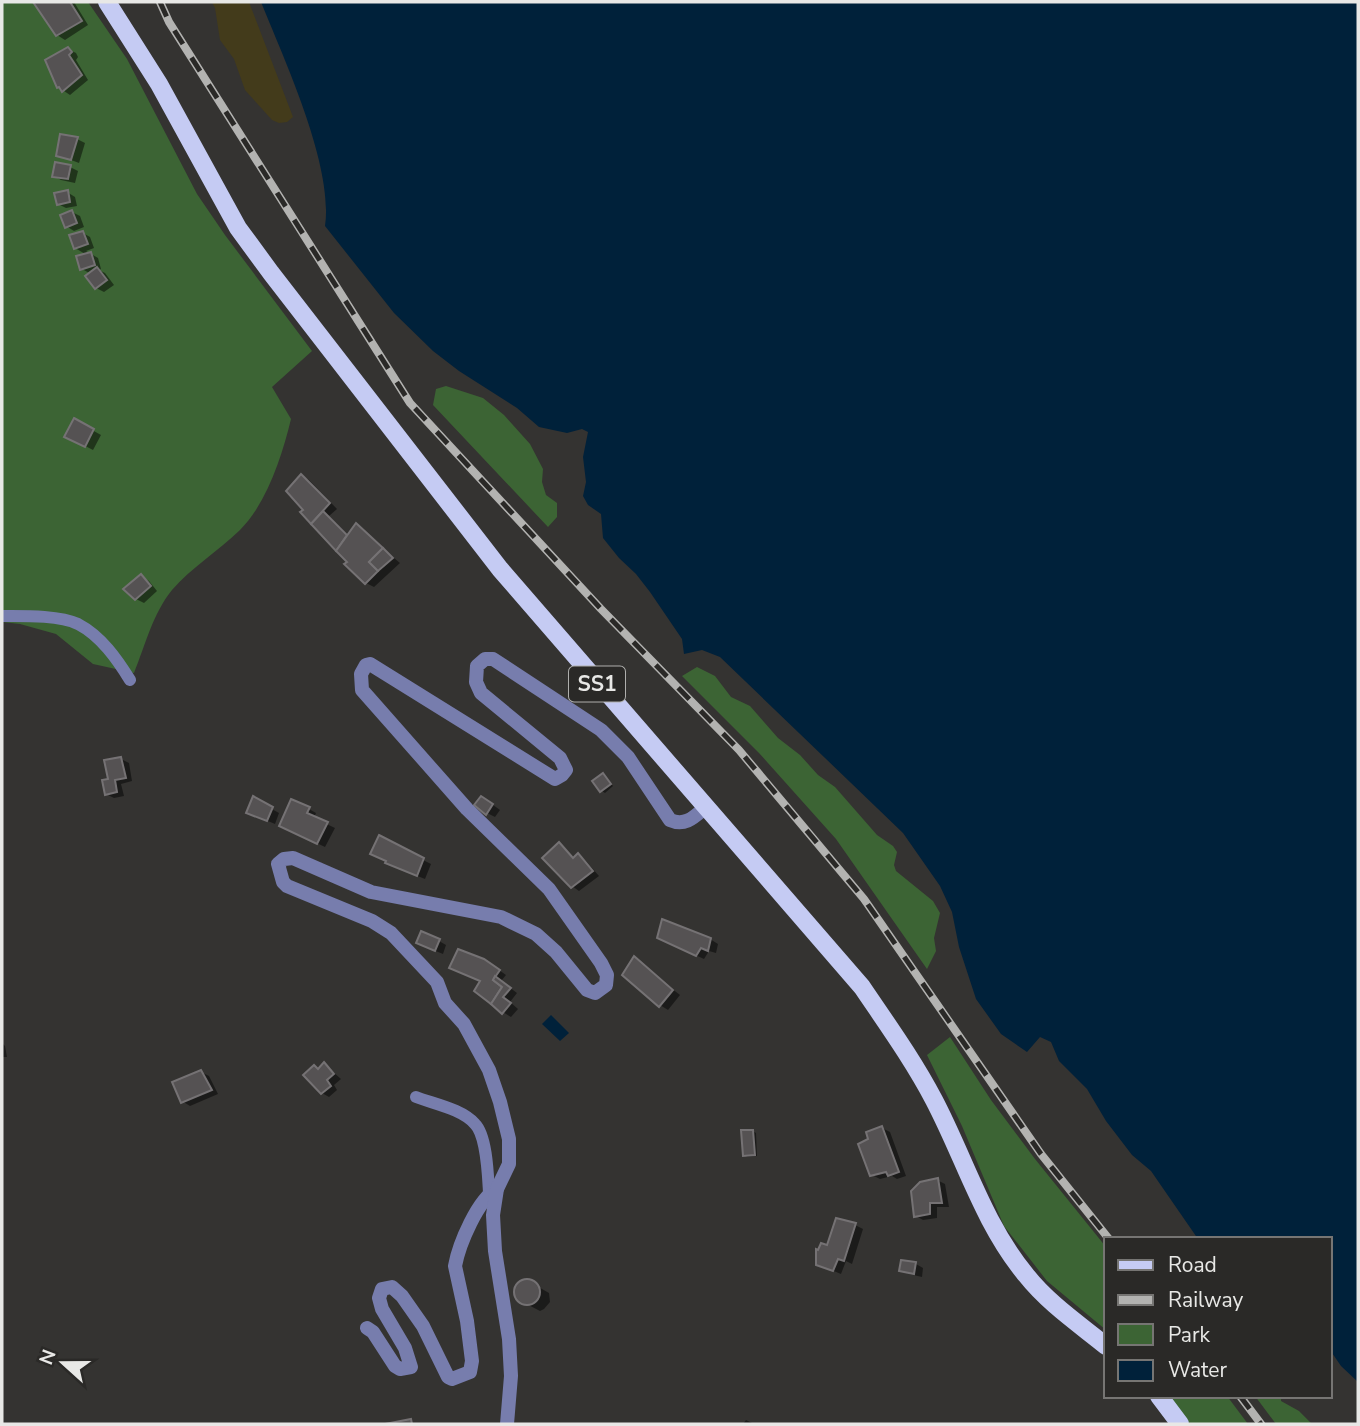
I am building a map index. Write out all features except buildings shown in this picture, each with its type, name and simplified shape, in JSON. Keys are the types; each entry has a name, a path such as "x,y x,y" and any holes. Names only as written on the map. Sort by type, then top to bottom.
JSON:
{"main road":[{"name":"SS1","path":"107,2 159,85 238,228 271,273 499,569 862,987 901,1044 935,1102 996,1234 1045,1297 1104,1344"},
{"path":"1160,1398 1180,1424"}],"street":[{"path":"367,1328 373,1332 395,1366 400,1369 411,1367 405,1348 380,1303 382,1289 392,1287 423,1325 448,1377 452,1379 470,1372 467,1321 454,1265 476,1212 493,1191 509,1164 509,1139 500,1102 478,1049 464,1024 445,1003 437,982 391,933 372,921 287,886 278,864 284,859 293,858 372,892 501,916 536,934 556,952 587,990 598,992 608,981 601,963 549,889 467,809 362,690 361,674 366,666 370,664 510,752 555,779 559,778 566,770 560,758 481,693 476,682 476,671 479,663 490,658 601,730 628,757 670,820 679,823 689,821 706,806"},
{"path":"493,1191 495,1251 506,1309 511,1376 508,1424"}],"lane":[{"path":"2,615 38,616 78,624 114,653 130,680"},
{"path":"416,1097 462,1114 475,1123 481,1132 493,1191"}],"green space":[{"path":"2,2 88,2 127,59 197,194 312,351 272,387 291,419 266,493 240,530 188,574 165,599 134,673 93,664 56,634 2,622"},
{"path":"446,386 483,398 504,415 530,444 543,469 542,482 546,495 557,503 557,517 548,527 433,405 436,389"},
{"path":"697,667 715,676 731,697 750,706 778,738 835,787 877,835 893,846 897,852 894,865 896,871 933,901 940,913 934,938 936,951 927,969 836,839 759,753 682,676"},
{"path":"950,1037 991,1100 1104,1245 1104,1328 1047,1281 1004,1226 962,1126 927,1055"},
{"path":"1170,1398 1228,1398 1248,1424 1189,1424"},
{"path":"1256,1398 1281,1398 1281,1401 1299,1411 1312,1424 1276,1424"}],"sand":[{"path":"212,2 249,2 293,117 287,122 272,120 245,90 234,59 220,40"}],"water":[{"path":"261,2 1358,2 1358,1382 1332,1353 1332,1237 1197,1237 1151,1171 1132,1155 1106,1121 1087,1089 1059,1061 1051,1042 1040,1037 1027,1052 1001,1034 976,999 959,947 952,912 940,886 903,833 720,657 702,650 684,654 682,639 650,592 603,538 601,514 588,505 583,496 586,482 583,457 588,432 582,429 567,433 539,427 517,408 433,351 394,313 325,226 326,201 322,174 294,82"},
{"path":"551,1015 569,1033 560,1041 542,1024"}],"railway":[{"path":"160,2 169,22 410,403 601,609 739,750 864,899 1041,1154 1107,1237"},
{"path":"1242,1398 1261,1424"}]}
